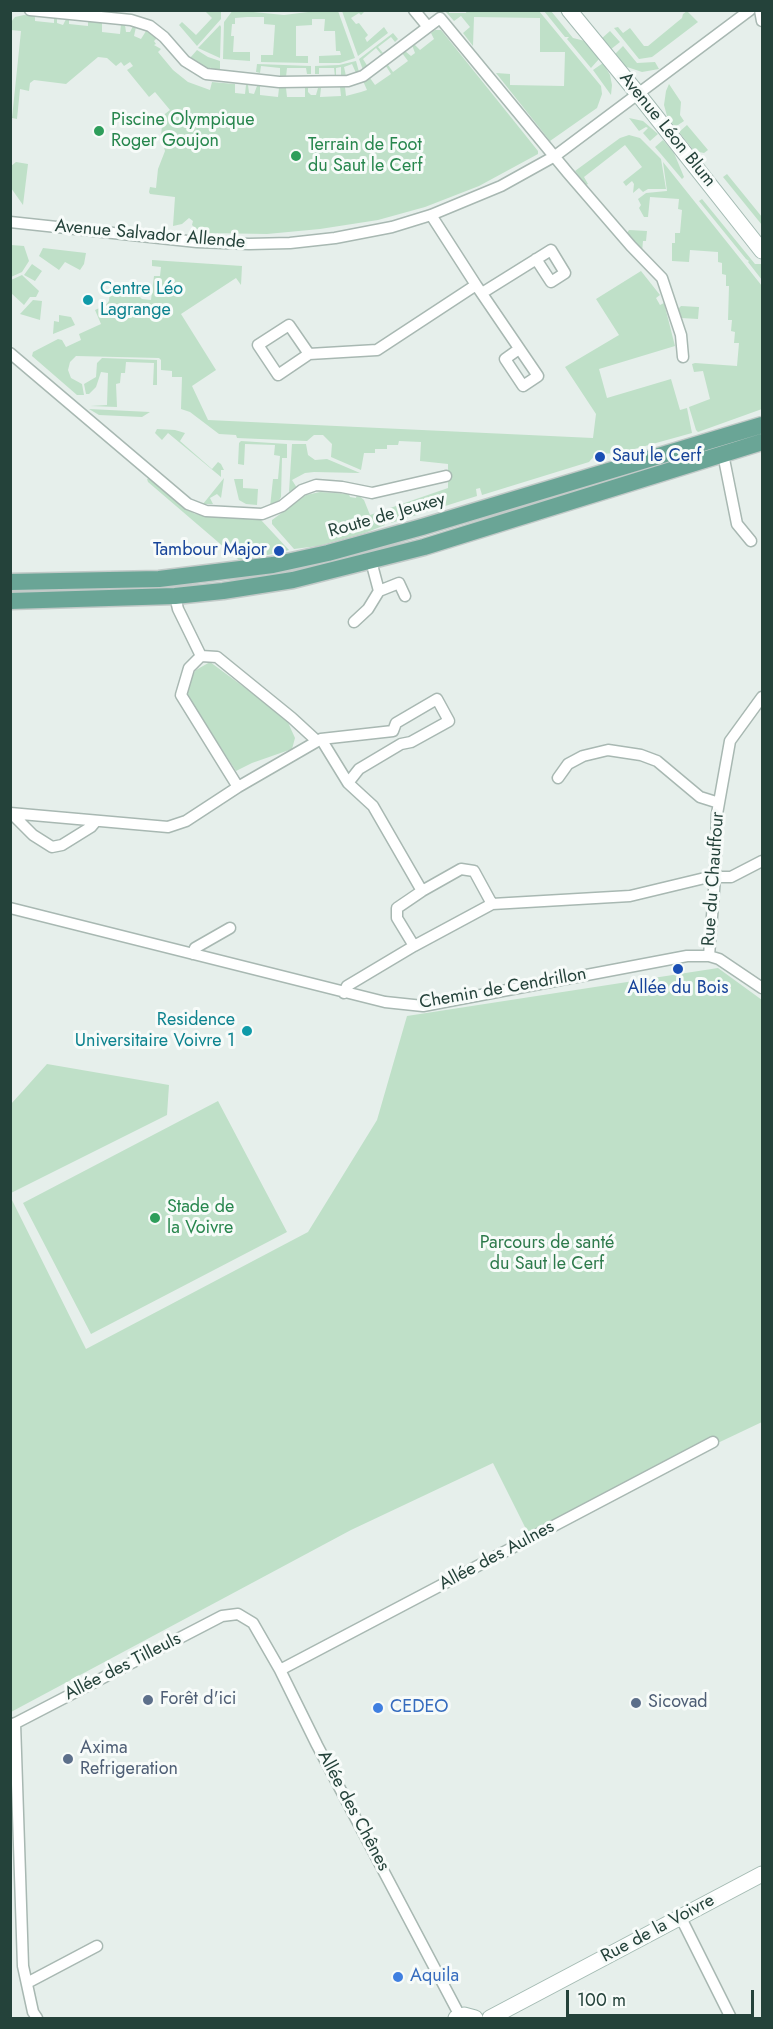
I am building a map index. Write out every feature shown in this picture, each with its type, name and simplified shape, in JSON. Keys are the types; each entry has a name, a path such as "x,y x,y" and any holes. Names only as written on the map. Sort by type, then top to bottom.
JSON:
{"main road":[{"name":"Route de Jeuxey","path":"12,581 159,579 273,565 328,553 422,527 762,425"},
{"name":"Route de Jeuxey","path":"10,601 175,596 293,580 371,561 762,442"}],"street":[{"path":"30,10 130,21 150,26 164,37 185,61 206,74 279,82 348,81 363,76 440,18 631,246 662,278 681,334 684,357"},
{"path":"414,10 428,27"},
{"name":"Avenue Léon Blum","path":"569,10 762,251"},
{"name":"Avenue Salvador Allende","path":"10,222 197,242 249,244 290,243 334,238 392,227 430,215 501,186 555,156 750,10"},
{"path":"760,10 762,21"},
{"path":"430,215 519,349"},
{"path":"309,354 289,325 258,345 278,375 309,354 377,350 479,289 536,259"},
{"path":"10,353 188,504 206,511 262,514 282,506 302,490 316,485 372,493 446,476"},
{"path":"723,454 737,524 751,541"},
{"path":"371,561 379,591"},
{"path":"354,622 369,609 379,591 399,583 405,596"},
{"path":"175,596 178,609 201,656"},
{"path":"238,787 181,695 189,668 201,656 217,657 319,740 348,783 373,806 422,891"},
{"name":"Rue du Chauffour","path":"709,956 719,803 730,741 762,697"},
{"path":"348,783 359,769 401,744 411,742 449,721 437,699 396,723 393,731"},
{"path":"11,814 168,827 186,821 238,787 319,740 393,731"},
{"path":"393,731 401,744"},
{"name":"Rue du Chauffour","path":"558,778 568,764 583,756 608,750 641,755 657,761 700,797 719,803"},
{"path":"11,814 33,835 52,847 62,845 92,827 96,821"},
{"path":"344,993 347,986 414,946 492,904 630,896 715,877 731,877 762,861"},
{"path":"414,946 397,918 397,908 461,869 474,871 492,904"},
{"name":"Chemin de Cendrillon","path":"10,908 344,993 385,1002 423,1006 687,956 709,956"},
{"path":"193,954 195,948 230,928"},
{"path":"709,956 719,959 762,988"},
{"name":"Allée des Aulnes","path":"280,1670 713,1442"},
{"name":"Allée des Chênes","path":"238,1614 253,1623 280,1670 463,2018"},
{"name":"Allée des Tilleuls","path":"13,1725 222,1616 238,1614"},
{"path":"13,1725 23,1966 37,2019"},
{"name":"Rue de la Voivre","path":"490,2019 762,1874"},
{"path":"681,1918 731,2019"},
{"path":"27,1983 97,1946"}],"green space":[{"path":"233,10 284,15 338,11 355,58 340,63 319,63 319,56 341,55 340,51 336,51 335,31 324,31 325,19 312,19 312,25 296,26 296,56 308,56 308,63 261,62 261,55 273,55 275,25 264,24 264,17 247,17 235,18 231,36 234,36 233,52 250,52 250,61 223,59 224,22"},
{"path":"467,10 539,11 601,86 602,94 597,108 550,141 496,73 510,74 510,85 564,86 565,52 540,52 540,18 474,17 473,46 463,33 470,27 461,16 454,21 445,11 466,13"},
{"path":"205,11 221,11 221,19 197,46 179,25 182,22 196,35 212,18"},
{"path":"342,11 364,12 351,18 356,24 359,23 368,35 365,38 367,42 384,27 388,33 358,56"},
{"path":"544,11 551,11 573,38 585,41 599,59 591,68 567,39 569,37 565,37"},
{"path":"687,11 698,22 652,57 639,59 614,28 618,27 623,33 630,28 644,46 648,46 682,18"},
{"path":"35,16 35,21 54,23 54,18 57,18 57,23 63,25 66,19 69,20 69,24 88,26 88,21 102,23 102,32 120,34 121,24 125,25 126,32 130,32 133,26 136,27 134,36 141,39 146,31 157,38 154,45 161,49 158,52 173,70 188,82 210,90 212,82 235,84 235,93 245,94 246,85 248,85 249,93 254,94 257,86 260,86 260,95 278,97 279,88 286,88 287,97 305,97 305,88 308,88 311,95 316,95 318,88 321,88 320,97 341,96 340,87 345,87 346,96 367,90 363,81 370,78 375,85 391,74 386,66 388,65 393,72 408,61 402,53 405,51 411,56 415,53 412,45 414,44 420,50 434,39 431,33 441,30 538,151 538,154 479,186 425,207 378,220 267,234 207,233 195,228 192,225 193,221 189,218 182,224 173,226 175,197 149,192 150,187 156,188 158,169 165,151 161,136 162,125 152,124 170,110 155,92 149,97 127,70 133,66 130,62 124,66 121,62 116,66 107,58 98,57 66,84 34,80 30,83 29,91 20,89 17,119 12,118 21,31 11,30 11,22 15,17"},
{"path":"220,25 221,27 220,58 198,48"},
{"path":"610,31 620,42 610,50 601,39"},
{"path":"393,33 398,39 395,42 391,37 378,47 383,53 381,54 376,48 363,59 368,67 363,70 359,59"},
{"path":"623,46 637,63 655,62 659,69 642,72 624,66 614,55"},
{"path":"197,50 220,61 220,72 211,70 211,67 210,70 207,69 190,58"},
{"path":"356,61 359,72 356,73 352,64 344,67 346,76 341,77 341,67 336,68 336,77 334,68 319,68 319,74 315,74 315,66 339,65"},
{"path":"603,63 610,75 611,95 593,70"},
{"path":"257,64 311,66 311,74 307,74 306,68 287,68 286,77 280,77 280,68 261,66 260,73 256,72"},
{"path":"669,84 681,102 680,115 684,121 675,127 667,116 664,105"},
{"path":"629,118 643,121 658,134 650,141 643,133 648,128 639,131"},
{"path":"687,125 708,150 704,153 694,151 679,132"},
{"path":"629,135 640,138 661,159 666,189 648,189 643,192 639,188 633,193 632,181 626,186 623,182 642,167 625,145 584,177 588,184 586,185 575,171 620,138"},
{"path":"663,140 674,153 684,177 682,179 655,147"},
{"path":"16,162 28,164 23,205 11,188 11,166"},
{"path":"663,162 762,286 762,409 698,432 689,407 710,399 703,371 694,372 692,364 737,366 739,343 734,343 735,332 731,331 732,320 728,320 729,286 726,286 726,275 722,274 722,263 718,262 718,252 690,250 689,262 672,261 672,243 675,243 675,233 680,233 682,210 678,209 679,199 650,197 648,217 644,217 639,208 641,205 638,199 646,193 667,191"},
{"path":"727,174 762,217 762,225 723,177"},
{"path":"702,199 755,264 762,264 762,280 699,201"},
{"path":"629,230 647,231 642,252 627,233"},
{"path":"11,245 24,246 29,261 22,272 11,277"},
{"path":"43,248 86,253 84,264 80,270 65,262 59,270 39,256"},
{"path":"152,260 242,266 241,285 236,278 181,314 216,370 192,386 208,420 593,438 596,414 565,367 619,335 596,299 641,271 660,295 656,298 660,305 664,303 675,346 599,369 607,398 671,379 680,410 687,408 692,433 620,453 596,454 589,462 482,495 480,488 476,489 477,496 391,523 389,516 383,517 385,525 365,533 318,546 294,549 272,524 272,520 306,495 320,492 349,494 350,497 356,498 357,494 364,500 370,515 448,488 448,464 420,461 421,442 399,441 398,445 387,445 387,449 375,449 375,453 364,453 361,470 331,457 332,444 323,435 314,435 307,441 237,438 236,435 219,434 190,412 181,409 182,377 172,377 172,371 161,370 159,358 76,356 70,362 68,370 71,378 82,384 84,395 77,395 32,356 33,352 58,339 62,340 66,347 81,340 79,334 101,324 95,310 109,301 110,290 135,292 142,299 151,300 154,276 160,276 161,267 152,266"},
{"path":"32,264 42,271 35,281 24,275"},
{"path":"22,275 39,291 36,297 30,297 24,305 11,293 11,280"},
{"path":"33,300 42,301 40,320 20,314"},
{"path":"681,306 699,307 698,319 681,318 678,309"},
{"path":"59,315 71,317 75,325 53,334 54,321 59,322"},
{"path":"102,358 157,360 157,385 153,385 154,363 126,362 125,373 121,373 120,383 116,384 117,407 90,406 107,405 108,373 101,372 96,387 89,394 86,394 84,384 96,377 97,363"},
{"path":"89,409 150,412 142,417 99,415"},
{"path":"157,429 185,433 180,441 212,469 218,462 221,464 224,470 221,470 221,477 168,433 162,440 155,433"},
{"path":"241,441 287,444 287,458 282,458 281,497 270,507 273,479 278,479 280,456 274,455 275,445 245,444 244,465 238,464"},
{"path":"292,444 306,444 308,455 315,460 327,459 360,473 305,473 292,480 297,488 289,492"},
{"path":"150,478 195,514 261,520 289,550 239,560 148,482 147,479"},
{"path":"224,478 221,498 217,494 210,498 213,504 203,504"},
{"path":"234,479 243,479 243,488 258,489 257,505 246,504 239,500"},
{"path":"210,662 286,718 295,738 292,749 236,771 188,697 188,681 196,670"},
{"name":"Parcours de santé du Saut le Cerf","path":"718,968 762,1000 762,1422 528,1533 493,1463 351,1530 11,1712 10,1196 86,1349 308,1232 377,1120 407,1016"},
{"path":"47,1064 169,1085 167,1115 11,1193 11,1104"},
{"name":"Stade de la Voivre","path":"218,1101 287,1232 91,1334 23,1203"}],"place":[{"name":"Piscine Olympique Roger Goujon","path":"99,131"},
{"name":"Terrain de Foot du Saut le Cerf","path":"296,156"},
{"name":"Centre Léo Lagrange","path":"88,300"},
{"name":"Saut le Cerf","path":"600,457"},
{"name":"Tambour Major","path":"279,551"},
{"name":"Allée du Bois","path":"678,969"},
{"name":"Residence Universitaire Voivre 1","path":"247,1031"},
{"name":"Stade de la Voivre","path":"155,1218"},
{"name":"Forêt d'ici","path":"148,1700"},
{"name":"Sicovad","path":"636,1703"},
{"name":"CEDEO","path":"378,1708"},
{"name":"Axima Refrigeration","path":"68,1759"},
{"name":"Aquila","path":"398,1977"}]}
